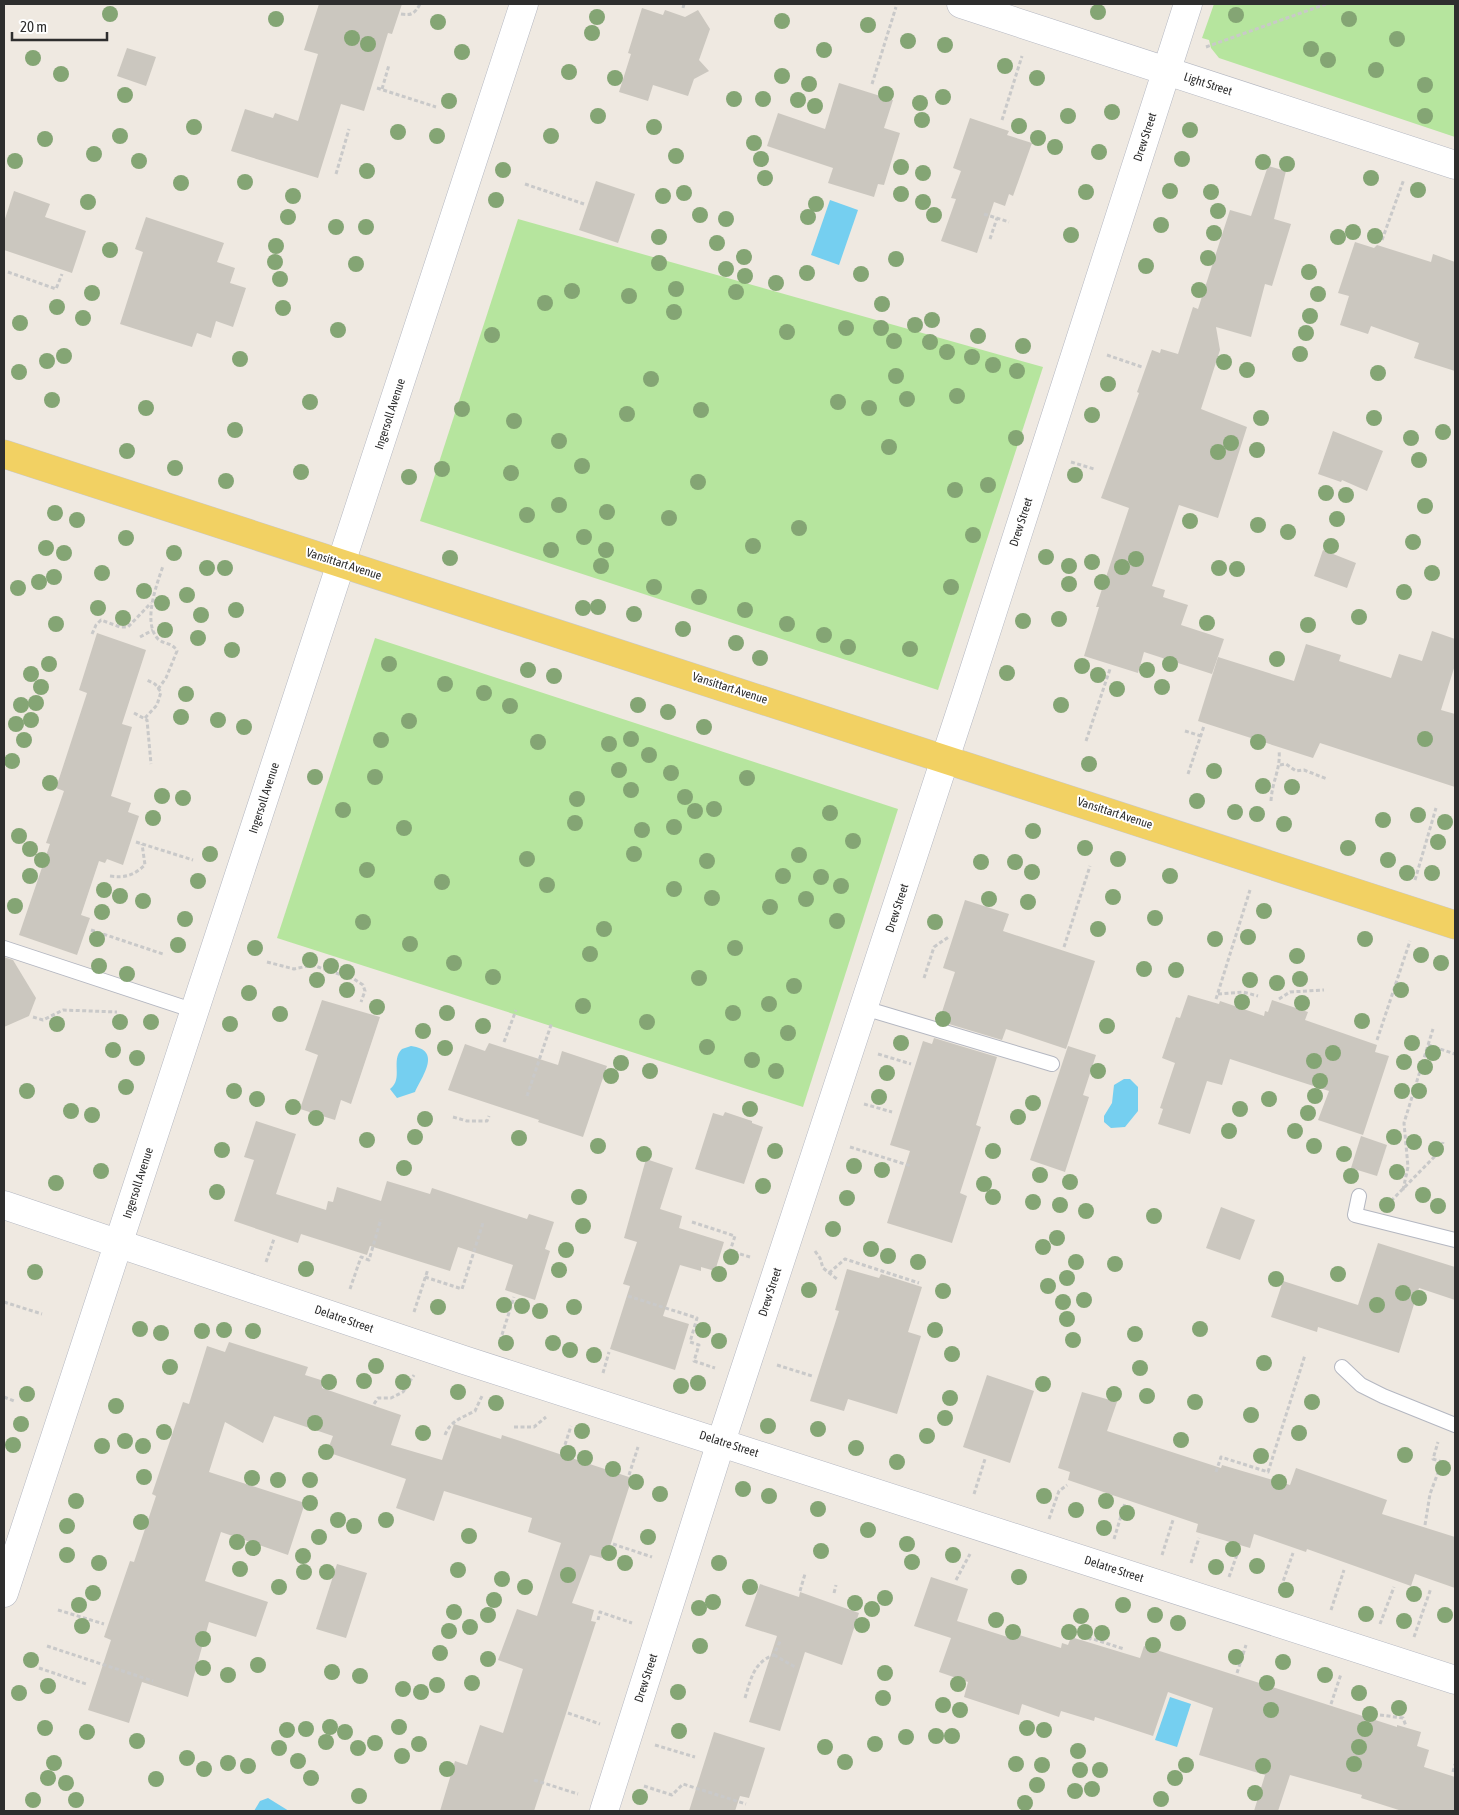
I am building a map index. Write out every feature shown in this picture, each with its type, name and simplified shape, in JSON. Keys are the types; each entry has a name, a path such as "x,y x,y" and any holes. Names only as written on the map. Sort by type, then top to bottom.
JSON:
{"main road":[{"name":"Vansittart Avenue","path":"4,454 1455,924"}],"street":[{"name":"Ingersoll Avenue","path":"4,1593 524,4"},
{"name":"Light Street","path":"960,4 1455,164"},
{"name":"Drew Street","path":"594,1804 721,1442 946,758 1188,4"},
{"name":"Delatre Street","path":"4,1205 464,1360 1455,1680"}],"lane":[{"path":"4,948 194,1011"},
{"path":"864,1008 1052,1064"},
{"path":"1359,1196 1355,1215 1455,1240"},
{"path":"1342,1367 1361,1385 1450,1423"}],"path":[{"path":"401,14 409,15 416,12 420,4"},
{"path":"1205,47 1326,4"},
{"path":"872,84 896,7"},
{"path":"1002,120 1025,49"},
{"path":"382,89 389,65"},
{"path":"377,88 436,107"},
{"path":"336,174 349,129"},
{"path":"1382,240 1406,173"},
{"path":"525,184 584,204"},
{"path":"984,214 1009,222"},
{"path":"990,239 998,218"},
{"path":"8,272 56,289 62,274"},
{"path":"1101,353 1142,367"},
{"path":"1066,460 1094,469"},
{"path":"158,688 166,678 177,651 174,644 158,638 153,630 151,603 163,566"},
{"path":"92,634 96,625 102,620 120,627 128,627 151,603"},
{"path":"140,636 153,630"},
{"path":"1086,740 1110,669"},
{"path":"145,718 157,705 161,692 147,680"},
{"path":"134,713 145,718"},
{"path":"145,718 150,736 151,764"},
{"path":"1188,774 1204,726"},
{"path":"1184,731 1200,736"},
{"path":"1271,801 1272,784 1280,765 1279,750"},
{"path":"1280,765 1286,764 1296,770 1304,770 1327,780"},
{"path":"1377,1040 1413,911 1436,808"},
{"path":"136,842 193,860"},
{"path":"110,876 125,878 137,873 145,865 142,844"},
{"path":"1216,999 1258,860"},
{"path":"1064,947 1090,866"},
{"path":"91,930 163,954"},
{"path":"924,978 934,947 950,936"},
{"path":"267,962 294,970 312,965 354,979 363,985 365,991 361,1002"},
{"path":"1279,999 1290,992 1324,990"},
{"path":"1218,994 1243,992 1258,996"},
{"path":"33,1017 42,1020 63,1010 121,1012"},
{"path":"504,1042 516,1010"},
{"path":"526,1096 552,1022"},
{"path":"1403,1190 1408,1167 1404,1123 1433,1029"},
{"path":"1428,1045 1455,1054"},
{"path":"873,1053 911,1064"},
{"path":"857,1102 892,1112"},
{"path":"453,1117 467,1121 487,1121 489,1116"},
{"path":"1388,1202 1403,1190 1441,1150 1443,1142"},
{"path":"843,1144 911,1166"},
{"path":"348,1297 361,1258 369,1260 382,1219"},
{"path":"692,1222 735,1236 730,1251 758,1260"},
{"path":"425,1277 462,1289 483,1223"},
{"path":"265,1268 274,1239"},
{"path":"810,1248 816,1252 823,1268 837,1279"},
{"path":"829,1273 845,1259 919,1283"},
{"path":"413,1317 428,1270"},
{"path":"500,1344 514,1296"},
{"path":"628,1296 697,1318 690,1342 699,1344 694,1361 723,1370"},
{"path":"4,1302 42,1314"},
{"path":"602,1379 609,1352"},
{"path":"1216,1472 1221,1457 1268,1472 1306,1355"},
{"path":"771,1365 780,1364 812,1376"},
{"path":"374,1404 378,1398 391,1398 402,1392 409,1386 415,1373"},
{"path":"445,1434 449,1425 475,1411 484,1389"},
{"path":"4,1397 14,1400"},
{"path":"514,1426 534,1427 545,1418 549,1410"},
{"path":"562,1452 574,1418"},
{"path":"1425,1525 1430,1494 1442,1462 1433,1458 1450,1423"},
{"path":"629,1475 640,1440"},
{"path":"972,1499 985,1459"},
{"path":"1047,1522 1059,1491 1067,1485"},
{"path":"1112,1544 1125,1504"},
{"path":"1160,1559 1173,1520"},
{"path":"1189,1568 1199,1538"},
{"path":"612,1544 661,1559"},
{"path":"956,1580 973,1548"},
{"path":"1228,1581 1239,1549"},
{"path":"1278,1598 1293,1553"},
{"path":"1329,1615 1344,1570"},
{"path":"800,1591 805,1574"},
{"path":"834,1592 836,1585"},
{"path":"1378,1630 1394,1587"},
{"path":"1412,1642 1431,1588"},
{"path":"58,1610 104,1624"},
{"path":"598,1620 600,1612 639,1625"},
{"path":"1089,1640 1090,1638 1124,1649"},
{"path":"1237,1673 1249,1638"},
{"path":"745,1698 756,1667 764,1659 774,1655 780,1641"},
{"path":"47,1646 153,1681"},
{"path":"774,1655 795,1667"},
{"path":"39,1668 86,1684"},
{"path":"1330,1704 1343,1668"},
{"path":"568,1713 607,1726"},
{"path":"1380,1714 1404,1718 1406,1726"},
{"path":"647,1743 695,1757"},
{"path":"1453,1772 1455,1764"},
{"path":"534,1780 594,1804"},
{"path":"641,1786 672,1795 683,1784 746,1804"}],"green space":[{"path":"1214,4 1455,4 1455,137 1219,58 1211,48 1209,40 1202,38"},
{"path":"518,219 1043,367 938,690 420,521"},
{"path":"375,638 898,809 803,1107 277,938"}],"water":[{"path":"830,200 858,210 839,265 811,255"},
{"path":"411,1046 426,1052 428,1064 415,1092 397,1098 390,1089 396,1080 397,1058 402,1049"},
{"path":"1124,1079 1130,1079 1138,1087 1138,1111 1125,1127 1111,1128 1104,1122 1104,1116 1112,1103 1114,1085"},
{"path":"1170,1697 1191,1704 1177,1747 1155,1740"},
{"path":"268,1798 289,1811 254,1811 260,1801"}],"building":[{"path":"319,4 402,4 392,34 388,33 364,111 341,104 318,178 231,151 245,109 273,118 275,113 298,121 318,54 304,50"},
{"path":"642,8 663,15 665,10 685,17 698,10 710,29 699,60 709,71 694,79 688,96 653,85 648,101 619,92 631,54 628,53"},
{"path":"127,48 156,57 146,86 117,76"},
{"path":"839,83 893,100 884,128 900,133 884,185 878,184 874,197 828,183 833,168 767,146 778,113 825,129"},
{"path":"970,118 1009,131 1007,135 1032,143 1013,196 1009,194 1005,206 994,202 977,253 941,241 956,199 951,198 961,171 953,168"},
{"path":"1268,166 1286,171 1274,219 1291,224 1272,286 1265,284 1251,337 1216,327 1220,350 1201,409 1247,427 1218,518 1179,505 1152,586 1165,590 1163,597 1188,605 1181,625 1224,639 1212,674 1144,652 1138,673 1084,656 1099,607 1096,607 1129,508 1101,498 1139,393 1137,392 1152,350 1160,353 1161,349 1178,354 1193,307 1198,309 1230,210 1251,216"},
{"path":"596,181 635,194 618,243 579,230"},
{"path":"14,191 50,204 45,217 86,231 72,273 4,250 4,222"},
{"path":"146,217 224,243 217,262 235,268 230,283 246,288 233,327 216,321 211,338 197,333 192,347 120,324 143,252 135,249"},
{"path":"1355,242 1374,248 1377,245 1431,262 1433,254 1455,262 1455,371 1414,358 1419,343 1371,326 1368,334 1340,325 1349,296 1338,293"},
{"path":"1333,431 1383,451 1367,491 1342,480 1341,482 1318,474"},
{"path":"1323,550 1356,563 1347,588 1314,576"},
{"path":"1432,631 1455,639 1455,665 1441,710 1455,714 1455,787 1320,743 1313,758 1198,721 1218,657 1294,681 1306,644 1341,655 1339,661 1391,678 1399,654 1422,661"},
{"path":"97,633 146,650 122,724 132,727 111,796 131,803 128,812 139,816 123,865 107,859 105,863 99,861 81,915 90,918 77,955 19,935 50,844 46,843 64,791 56,788 87,693 79,690"},
{"path":"965,900 1009,914 1003,931 1095,961 1066,1049 1006,1029 1002,1040 939,1021 955,972 943,968"},
{"path":"4,957 13,960 36,998 29,1016 4,1027"},
{"path":"1188,995 1219,1004 1220,1001 1264,1016 1265,1011 1268,1012 1272,1000 1308,1012 1305,1020 1377,1045 1375,1052 1389,1056 1363,1135 1318,1120 1329,1091 1230,1059 1222,1085 1207,1081 1190,1134 1158,1124 1163,1109 1160,1108 1175,1063 1162,1058 1176,1017 1180,1018"},
{"path":"322,1000 380,1017 351,1104 341,1100 335,1120 300,1109 318,1055 305,1050"},
{"path":"934,1038 997,1057 976,1125 981,1127 960,1193 967,1196 952,1243 887,1223 910,1151 890,1145 923,1041 932,1044"},
{"path":"489,1043 558,1065 562,1051 607,1066 583,1137 538,1122 539,1120 448,1090 465,1044 485,1051"},
{"path":"1068,1046 1096,1055 1083,1095 1089,1097 1065,1172 1030,1160"},
{"path":"725,1112 752,1121 752,1123 763,1127 744,1184 695,1169 713,1113 723,1116"},
{"path":"256,1121 296,1134 276,1194 326,1210 328,1201 333,1202 337,1187 381,1201 387,1181 430,1194 432,1188 527,1219 529,1214 554,1222 545,1249 550,1251 535,1300 505,1290 513,1265 458,1247 450,1271 370,1246 367,1255 301,1234 298,1243 234,1221 254,1160 244,1157"},
{"path":"1361,1136 1387,1145 1377,1176 1351,1168"},
{"path":"646,1159 673,1168 660,1209 682,1216 679,1228 724,1242 715,1271 701,1267 701,1271 680,1265 663,1316 689,1324 675,1370 610,1349 630,1286 623,1284 637,1242 624,1238"},
{"path":"1221,1207 1255,1220 1240,1260 1206,1248"},
{"path":"1378,1243 1455,1267 1455,1300 1419,1288 1399,1353 1318,1327 1317,1332 1271,1317 1283,1281 1358,1305"},
{"path":"847,1269 879,1278 881,1274 922,1287 908,1332 921,1336 897,1414 848,1399 844,1411 810,1401 839,1311 835,1310"},
{"path":"229,1342 308,1367 305,1375 324,1381 322,1388 401,1415 391,1445 442,1460 454,1424 501,1439 502,1435 632,1478 606,1559 590,1555 572,1603 594,1610 591,1621 596,1622 534,1811 440,1811 455,1761 467,1765 480,1725 503,1733 523,1669 498,1660 517,1609 537,1616 561,1543 528,1532 532,1518 444,1491 434,1521 396,1508 406,1479 327,1452 333,1436 274,1416 263,1443 225,1422 209,1472 305,1503 288,1555 221,1532 205,1581 268,1602 256,1637 209,1622 188,1697 142,1682 129,1723 88,1710 111,1640 104,1637 130,1561 134,1562 156,1496 152,1494 183,1402 189,1404 207,1346 225,1352"},
{"path":"987,1375 1034,1391 1010,1463 963,1447"},
{"path":"1082,1392 1117,1402 1107,1431 1221,1468 1222,1465 1290,1485 1296,1468 1387,1500 1382,1514 1455,1537 1455,1588 1415,1574 1411,1586 1307,1549 1306,1552 1254,1534 1250,1548 1196,1532 1198,1524 1068,1480 1070,1472 1058,1468"},
{"path":"337,1564 367,1573 346,1638 316,1629"},
{"path":"931,1577 968,1589 957,1621 1014,1639 1016,1634 1061,1648 1062,1643 1068,1645 1071,1637 1140,1658 1144,1646 1397,1727 1397,1725 1421,1732 1417,1746 1429,1750 1424,1767 1455,1777 1455,1811 1402,1811 1361,1798 1362,1795 1290,1775 1278,1811 1254,1811 1265,1775 1199,1755 1213,1708 1168,1692 1153,1736 1095,1717 1094,1721 1061,1711 1059,1717 1022,1704 1019,1715 964,1697 968,1682 939,1672 951,1638 914,1626"},
{"path":"760,1584 799,1597 800,1592 859,1613 842,1665 805,1652 780,1731 749,1722 777,1636 745,1626"},
{"path":"714,1732 765,1748 749,1798 740,1796 735,1811 689,1811"}]}
